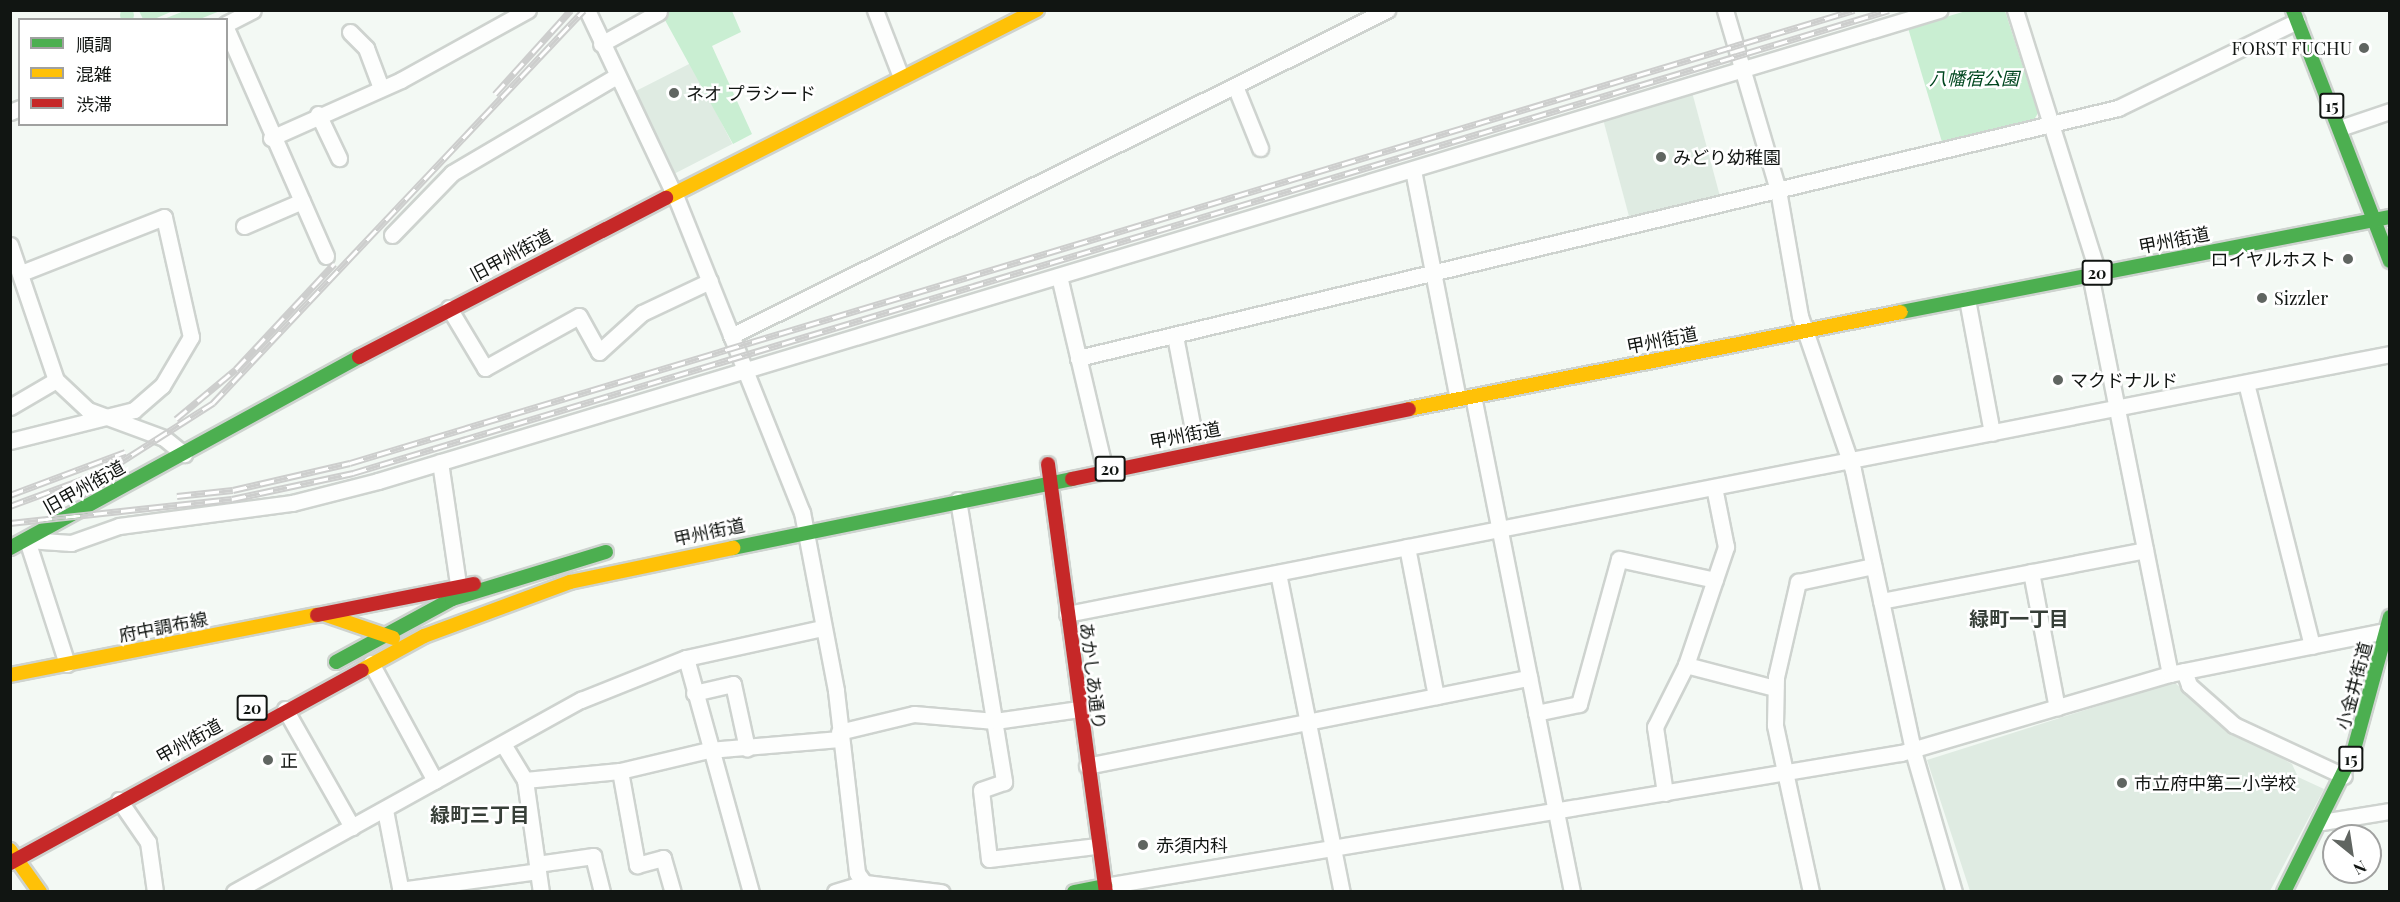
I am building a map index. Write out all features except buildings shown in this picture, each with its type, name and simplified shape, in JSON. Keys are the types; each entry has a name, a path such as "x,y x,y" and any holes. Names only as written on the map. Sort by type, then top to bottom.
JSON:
{"main road":[{"name":"旧甲州街道","path":"10,548 449,308 672,192 1037,10"},
{"name":"15","path":"2295,14 2340,128 2383,218 2390,261"},
{"path":"2353,206 2376,201"},
{"name":"甲州街道","path":"1296,416 1462,393 1802,323 1967,299 2093,264 2383,218"},
{"name":"甲州街道","path":"13,857 424,636 570,582 805,530 1105,470 1802,323 2034,269"},
{"name":"あかしあ通り","path":"1106,889 1096,846 1050,481 1043,465 1107,453"},
{"path":"317,672 357,650 379,634 496,583 617,550"},
{"name":"府中調布線","path":"10,675 323,614 458,584 496,583"},
{"path":"323,614 379,634 424,636"},
{"path":"349,623 360,637 357,650"},
{"name":"小金井街道","path":"2284,891 2344,776 2371,698 2388,624"},
{"path":"13,857 40,891"},
{"path":"1074,891 1106,889"}],"street":[{"path":"228,25 254,10"},
{"path":"272,138 318,114 381,88 528,10"},
{"path":"587,10 615,77 672,192 802,512 823,628 857,873 868,887"},
{"path":"875,10 901,77"},
{"path":"731,336 1387,10"},
{"path":"1725,10 1745,68 1778,190 1802,323 1850,460 1913,751 1954,891"},
{"path":"67,664 27,540 71,543 119,526 292,503 440,462 1940,10"},
{"path":"2015,10 2093,264 2117,408 2145,550 2177,673 2234,724 2284,753 2344,776"},
{"path":"601,44 659,12"},
{"path":"1078,358 2118,108 2295,14"},
{"path":"228,31 272,138 326,256"},
{"path":"350,32 366,48 381,88"},
{"path":"392,235 452,173 615,77"},
{"path":"1235,86 1260,148"},
{"path":"2340,128 2390,111"},
{"path":"318,114 339,158"},
{"path":"1413,170 1433,273 1462,393 1500,529 1572,891"},
{"path":"244,226 302,201"},
{"path":"10,441 115,418 162,386 191,337 164,216 18,283"},
{"path":"10,245 18,283 56,380 88,410 115,418 164,438 184,454"},
{"path":"1059,276 1078,358 1107,453 1105,470"},
{"path":"449,308 485,368 579,316 599,352 642,313 710,281"},
{"path":"1967,299 1992,433"},
{"path":"1175,336 1194,435"},
{"path":"1067,614 2390,354"},
{"path":"10,407 56,380"},
{"path":"2246,383 2312,646"},
{"path":"440,462 458,584"},
{"path":"1665,793 1655,727 1686,665 1726,546 1714,488"},
{"path":"958,500 1004,782 981,790 989,859 1096,846"},
{"path":"1407,547 1436,696"},
{"path":"1881,601 2145,550"},
{"path":"1536,713 1579,704 1619,559 1715,580"},
{"path":"1811,891 1775,725 1775,688 1798,582 1873,566"},
{"path":"2031,572 2057,708"},
{"path":"1278,573 1342,891"},
{"path":"1106,889 1556,810 1913,751 2177,673 2312,646 2388,624"},
{"path":"234,891 385,810 581,700 686,658 823,628"},
{"path":"686,658 709,750 751,891"},
{"path":"371,663 435,781"},
{"path":"1686,665 1775,688"},
{"path":"1087,766 1529,678"},
{"path":"694,693 733,684 747,748"},
{"path":"285,709 352,827"},
{"path":"525,780 620,771 709,750 747,748 839,735 914,714 994,721 1079,709"},
{"path":"503,744 525,780 541,891"},
{"path":"620,771 637,865 663,858 672,891"},
{"path":"119,800 148,842 155,891"},
{"path":"385,810 400,891 593,856 602,891"},
{"path":"2322,822 2389,815"},
{"path":"835,891 868,887 941,891"}],"shaded area":[{"path":"691,63 732,144 675,173 634,92"},
{"name":"みどり幼稚園","path":"1692,92 1720,195 1630,219 1602,116"},
{"name":"市立府中第二小学校","path":"2174,682 2230,730 2292,764 2298,777 2324,789 2270,891 1970,891 1927,760"}],"green space":[{"path":"124,9 130,9 133,12 133,18 121,18 121,12"},
{"path":"184,10 220,11 202,18 166,18"},
{"path":"139,11 173,11 157,18 142,18"},
{"path":"660,11 732,11 741,32 712,46 752,134 733,144"},
{"name":"八幡宿公園","path":"1966,11 2005,11 2038,113 2034,120 1942,142 1908,28"}],"railway":[{"path":"495,94 571,10"},
{"path":"10,506 108,470 213,403 584,10"},
{"path":"177,496 233,490 350,463 1854,10"},
{"path":"10,523 232,499 353,473 1889,10"},
{"path":"176,419 236,369 334,264"},
{"path":"10,495 125,452"}],"traffic: fast":[{"path":"2293,10 2390,261"},
{"path":"1901,312 2390,217"},
{"path":"10,548 359,357"},
{"path":"733,548 1072,479"},
{"path":"336,662 452,599 606,552"},
{"path":"2284,892 2353,753 2390,617"},
{"path":"1074,892 1105,886"}],"traffic: slow":[{"path":"666,198 1037,10"},
{"path":"1409,409 1901,312"},
{"path":"362,670 424,636 570,582 733,548"},
{"path":"323,614 393,638"},
{"path":"10,675 317,615"},
{"path":"10,850 40,892"}],"traffic: jam":[{"path":"359,357 666,198"},
{"path":"1072,479 1409,409"},
{"path":"1048,464 1106,892"},
{"path":"317,615 474,584"},
{"path":"10,863 362,670"}],"place":[{"name":"FORST FUCHU","path":"2364,48"},
{"name":"ネオ プラシード","path":"674,93"},
{"name":"みどり幼稚園","path":"1661,157"},
{"name":"ロイヤルホスト","path":"2348,259"},
{"name":"Sizzler","path":"2262,298"},
{"name":"マクドナルド","path":"2058,380"},
{"name":"正","path":"268,760"},
{"name":"市立府中第二小学校","path":"2122,783"},
{"name":"赤須内科","path":"1143,845"}],"district":[{"name":"緑町一丁目","path":"2019,617"},
{"name":"緑町三丁目","path":"480,813"}]}
